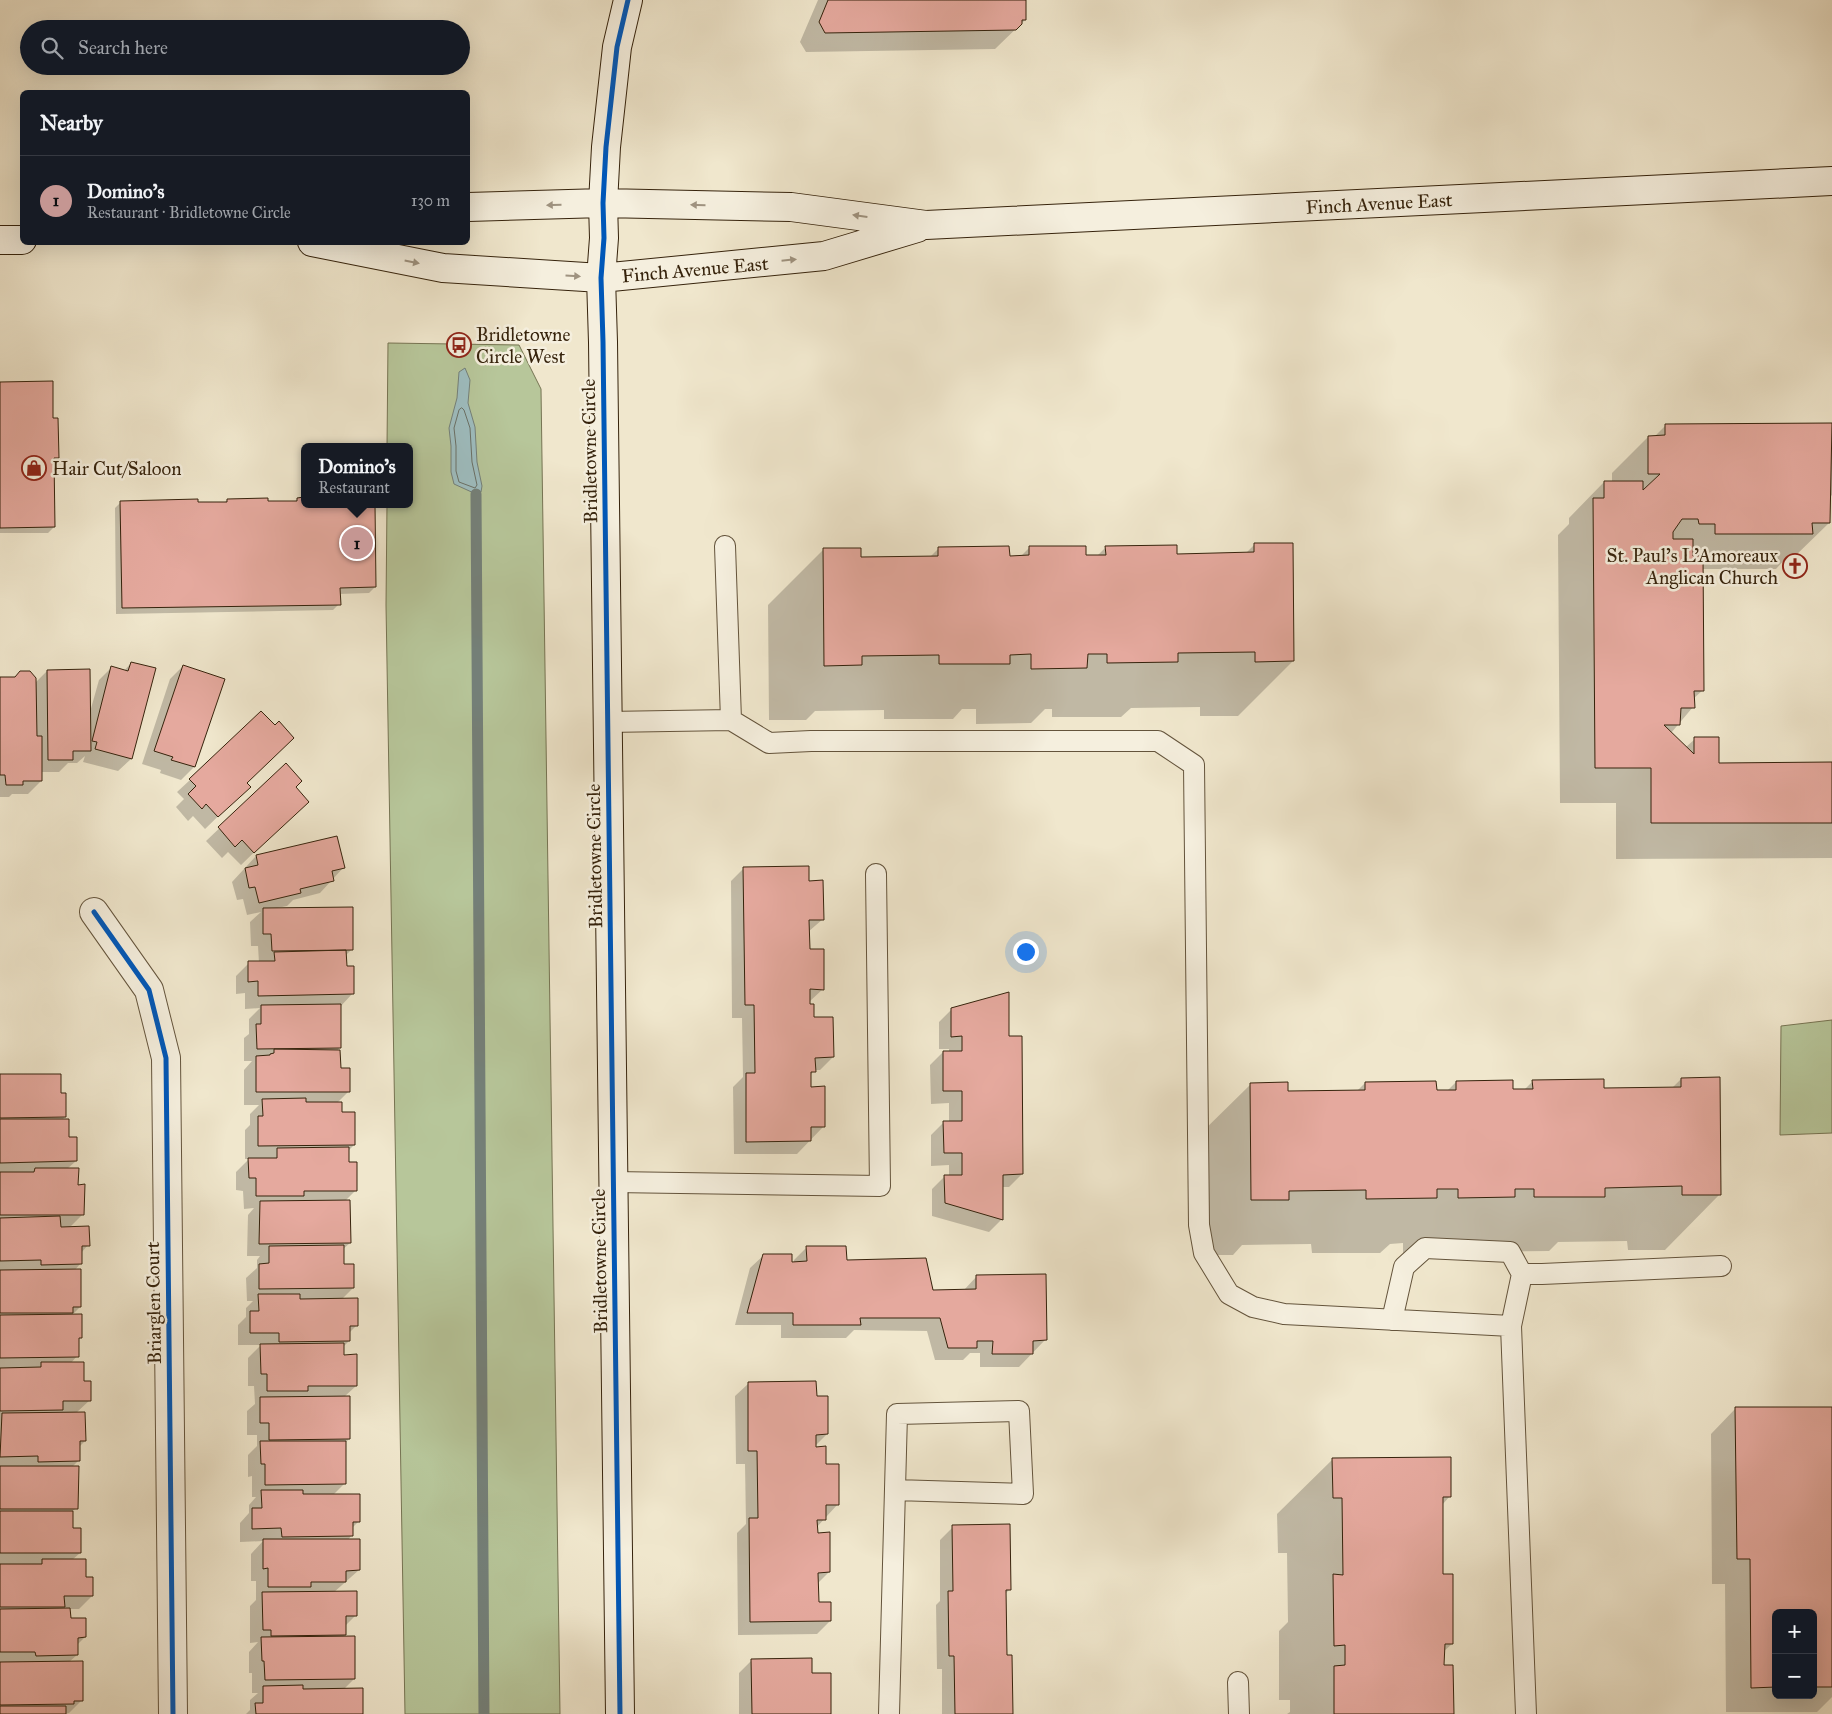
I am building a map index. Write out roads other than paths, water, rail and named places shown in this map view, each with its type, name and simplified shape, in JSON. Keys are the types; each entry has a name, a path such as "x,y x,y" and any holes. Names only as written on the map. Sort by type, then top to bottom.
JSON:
{"street":[{"name":"Bridletowne Circle","path":"620,1714 601,278 606,147 616,47 628,0"},
{"name":"Finch Avenue East","path":"470,207 603,203 791,207 926,225 1832,181"},
{"name":"Finch Avenue East","path":"327,245 443,268 601,278 824,256 926,225"},
{"path":"0,240 20,240"},
{"name":"Briarglen Court","path":"94,912 149,990 166,1058 173,1714"}],"lane":[{"path":"726,546 731,720"},
{"path":"607,722 731,720 769,742 1158,741 1194,765 1199,1225 1204,1253 1229,1294 1253,1307 1284,1314 1511,1326"},
{"path":"613,1182 880,1186 876,874"},
{"path":"1392,1320 1404,1267 1425,1248 1510,1252 1522,1274 1511,1326 1526,1714"},
{"path":"1522,1274 1721,1266"},
{"path":"890,1714 897,1414 1019,1411 1023,1494 896,1490"},
{"path":"1238,1682 1239,1714"}],"water":[{"path":"465,368 470,380 468,403 475,427 477,462 482,486 481,492 476,494 454,484 451,472 449,428 457,398 459,372"}],"waterway":[{"path":"476,494 484,1714"}],"place":[{"name":"Bridletowne Circle West","path":"459,345"},
{"name":"Hair Cut/Saloon","path":"34,468"},
{"name":"Domino's","path":"357,543"},
{"name":"St. Paul's L'Amoreaux Anglican Church","path":"1795,566"}]}
